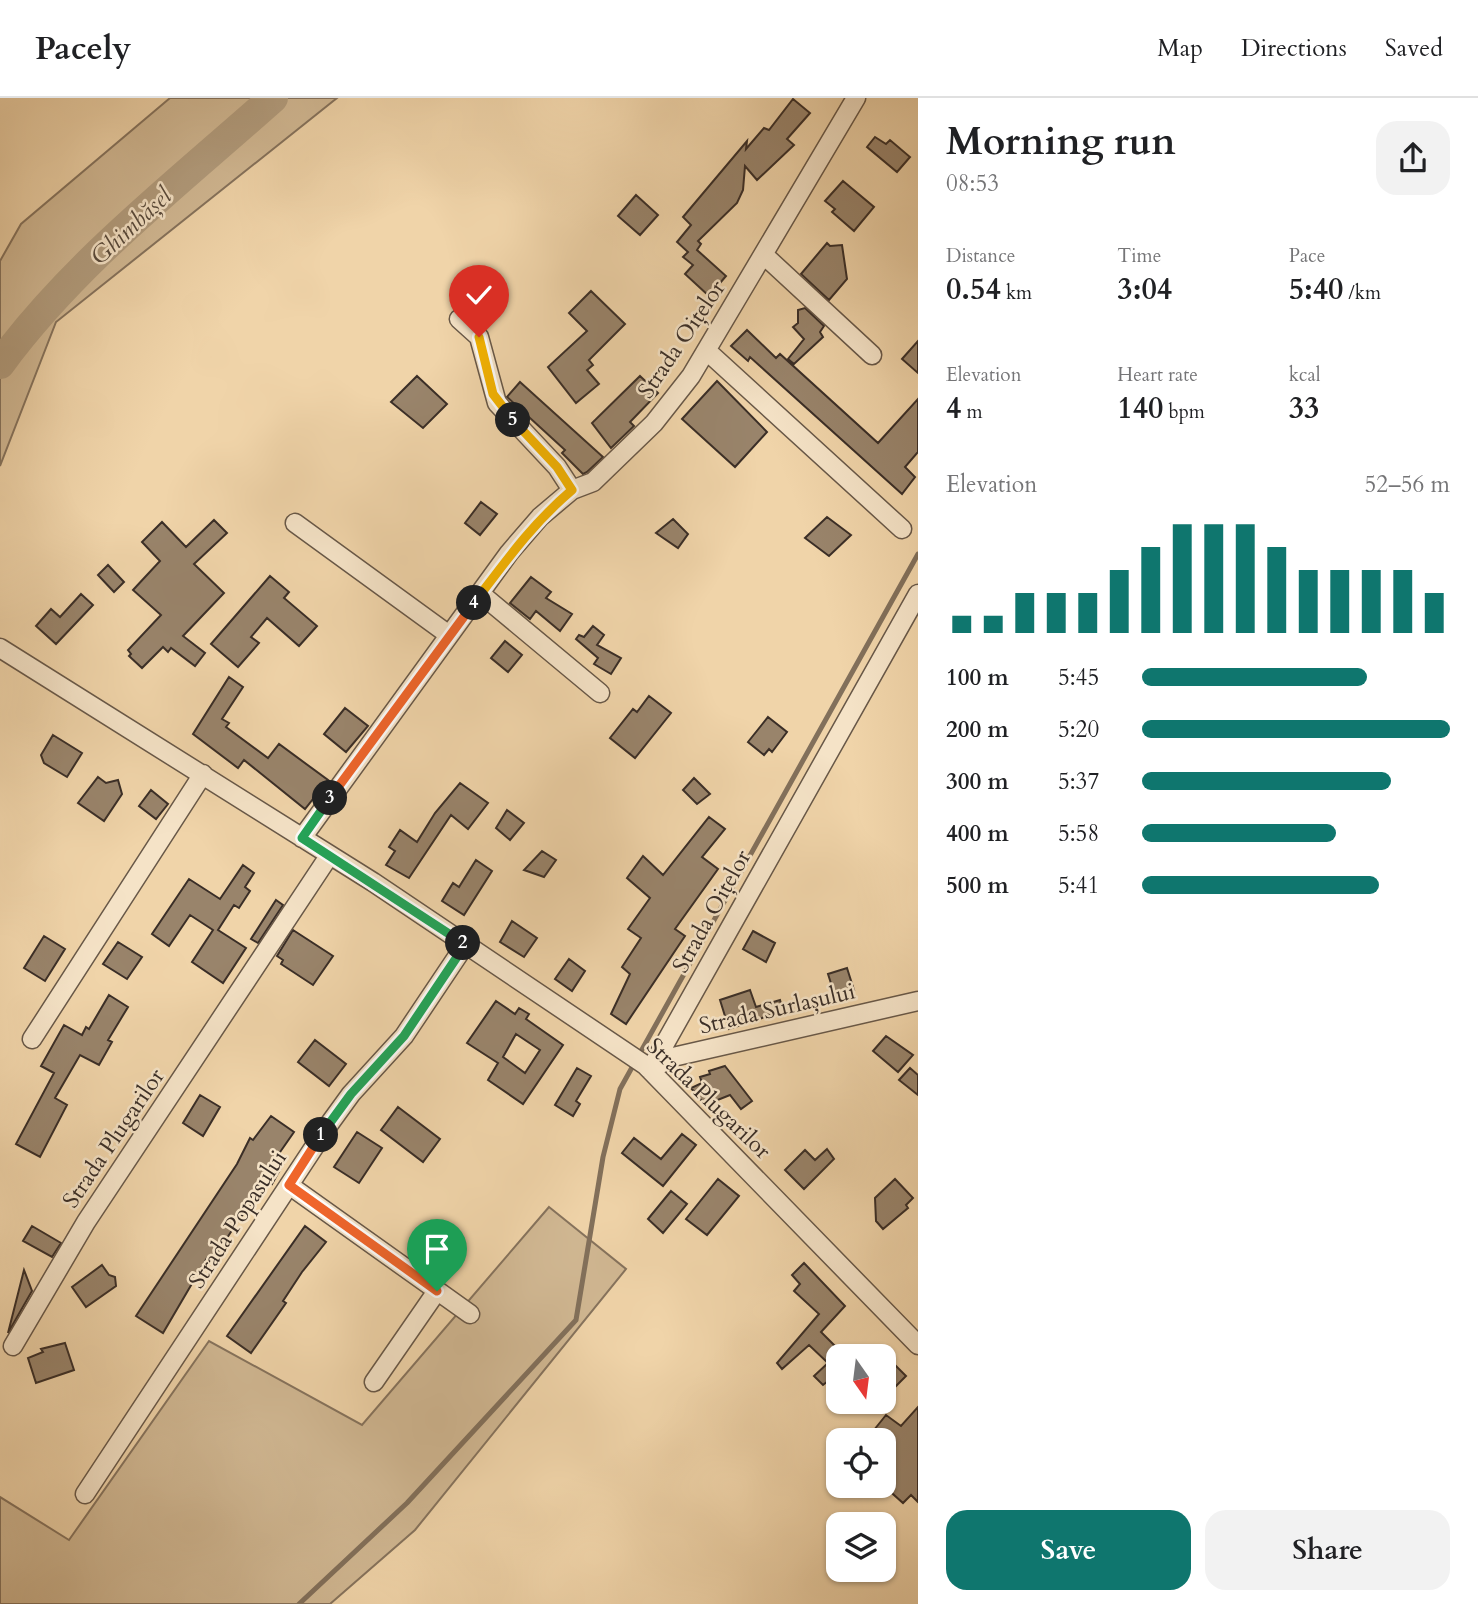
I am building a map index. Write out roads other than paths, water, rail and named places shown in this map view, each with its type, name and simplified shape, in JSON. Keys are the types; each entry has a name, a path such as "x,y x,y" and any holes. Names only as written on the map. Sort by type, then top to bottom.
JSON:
{"street":[{"name":"Strada Oițelor","path":"302,838 509,553 540,517 572,490 593,482 654,423 707,351 856,98"},
{"path":"764,255 872,355"},
{"path":"459,319 479,337 497,402 557,467 572,490"},
{"path":"707,351 902,529"},
{"path":"295,523 449,635"},
{"path":"481,594 600,693"},
{"name":"Strada Oițelor","path":"648,1067 918,594"},
{"name":"Strada Plugarilor","path":"0,648 302,838 648,1067 918,1345"},
{"path":"32,1039 203,774"},
{"name":"Strada Plugarilor","path":"13,1346 86,1222 329,856"},
{"name":"Strada Popasului","path":"85,1494 351,1094 404,1036 465,945"},
{"name":"Strada Surlașului","path":"648,1067 673,1057 918,1001"},
{"path":"289,1185 470,1314"},
{"path":"374,1382 437,1291"}],"waterway":[{"name":"Ghimbășel","path":"0,364 29,327 95,257 273,98"},
{"path":"299,1604 407,1503 576,1320 603,1157 620,1089 918,554"}]}
